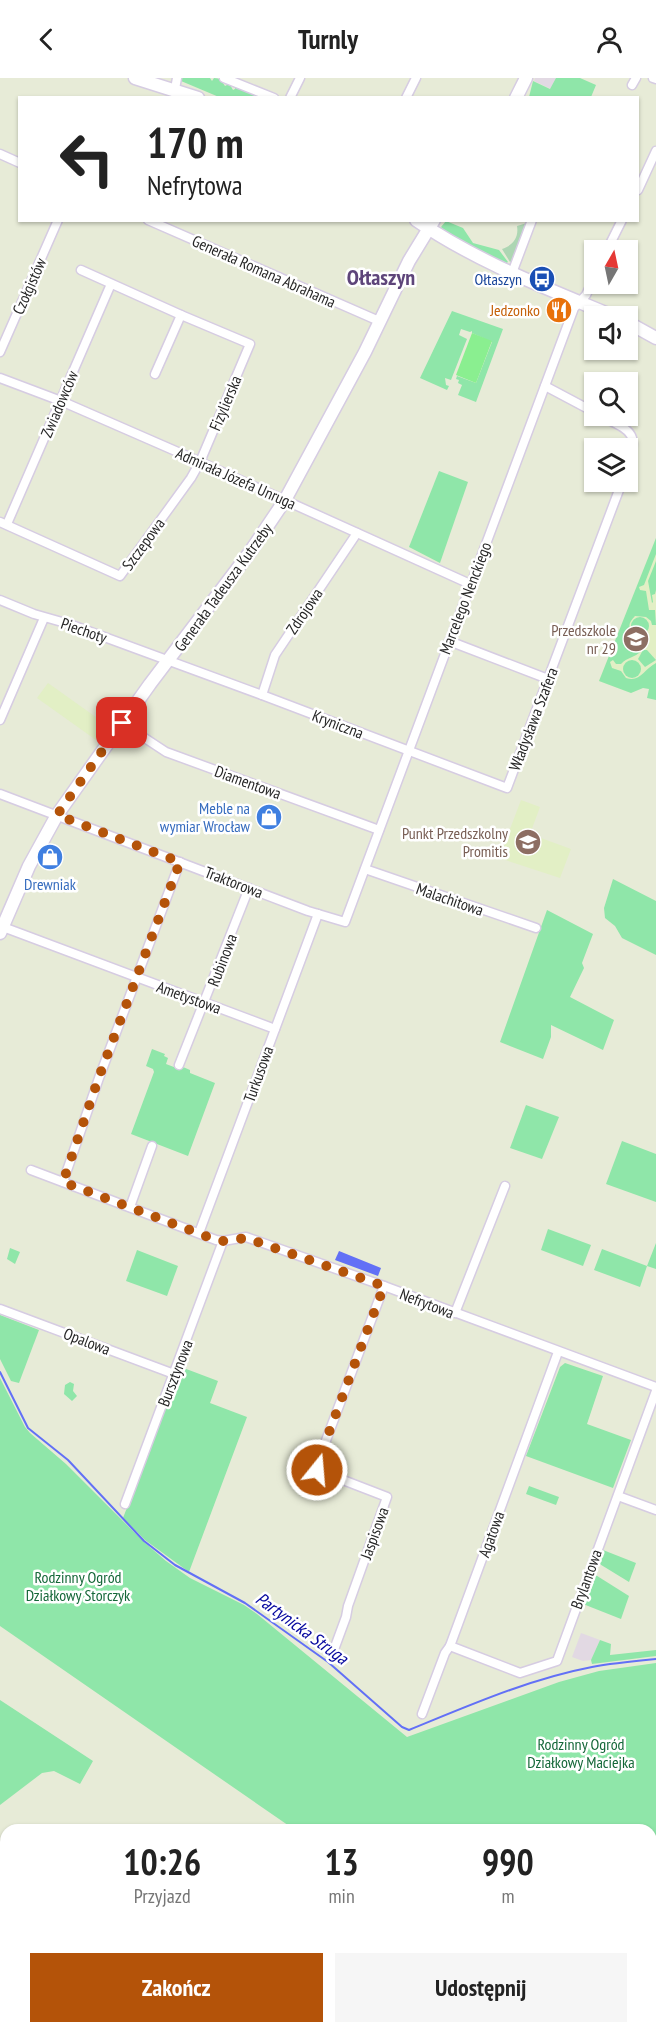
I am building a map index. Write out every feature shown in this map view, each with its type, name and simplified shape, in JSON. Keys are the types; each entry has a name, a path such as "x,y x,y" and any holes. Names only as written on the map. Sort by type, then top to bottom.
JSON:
{"street":[{"path":"135,78 176,83 195,96"},
{"path":"224,78 269,96"},
{"path":"291,96 300,78"},
{"path":"407,96 416,78"},
{"path":"517,96 526,78"},
{"path":"639,188 656,151"},
{"path":"0,154 18,162"},
{"name":"Czołgistów","path":"0,352 57,222"},
{"name":"Generała Romana Abrahama","path":"153,222 379,321"},
{"path":"513,271 531,222"},
{"path":"612,240 621,222"},
{"path":"431,225 459,248 589,306"},
{"name":"Generała Tadeusza Kutrzeby","path":"1,930 29,866 57,815 122,723 250,552 285,500 431,225"},
{"path":"81,270 181,315 155,374"},
{"name":"Zwiadowców","path":"4,523 61,401 111,284"},
{"name":"Marcelego Nenckiego","path":"345,922 574,308 586,294"},
{"name":"Fizylierska","path":"181,315 250,344 200,462"},
{"path":"638,328 656,338"},
{"name":"Admirała Józefa Unruga","path":"0,378 61,401 470,584"},
{"path":"545,386 584,407"},
{"path":"620,426 626,429 632,438"},
{"name":"Szczepowa","path":"4,523 120,576 191,478 200,462"},
{"name":"Władysława Szafera","path":"507,788 617,492"},
{"name":"Zdrojowa","path":"262,695 275,655 357,533"},
{"name":"Piechoty","path":"0,600 44,618 69,624 168,661"},
{"path":"0,720 44,618"},
{"path":"449,640 548,679"},
{"name":"Kryniczna","path":"168,661 507,788"},
{"name":"Diamentowa","path":"122,723 166,752 379,830"},
{"name":"Traktorowa","path":"0,794 318,914 345,922"},
{"path":"63,1182 180,862"},
{"name":"Malachitowa","path":"364,869 536,928"},
{"name":"Rubinowa","path":"179,1065 249,888"},
{"name":"Turkusowa","path":"199,1233 318,914"},
{"name":"Ametystowa","path":"1,930 275,1029"},
{"path":"130,1207 153,1146"},
{"name":"Nefrytowa","path":"31,1170 223,1241 246,1238 384,1286 656,1389"},
{"path":"455,1313 505,1186"},
{"name":"Bursztynowa","path":"125,1504 223,1241"},
{"name":"Jaspisowa","path":"332,1655 387,1497 317,1470 316,1467 384,1286"},
{"name":"Opalowa","path":"0,1309 174,1374"},
{"name":"Agatowa","path":"422,1714 445,1653 450,1646 558,1352"},
{"name":"Brylantowa","path":"450,1646 520,1673 556,1661 656,1389"},
{"path":"618,1496 656,1510"}],"shaded area":[{"path":"535,78 556,78 551,89 534,81"},
{"path":"527,223 514,260 510,262 502,249 514,240 517,226"},
{"name":"Przedszkole nr 29","path":"656,538 656,682 631,693 599,681"},
{"path":"48,683 107,725 96,740 37,698"},
{"name":"Punkt Przedszkolny Promitis","path":"521,800 540,807 530,834 571,849 560,878 499,858"},
{"path":"339,1251 381,1268 378,1276 335,1260"},
{"path":"581,1633 600,1640 591,1660 583,1661 572,1657"}],"green space":[{"path":"181,78 210,78 212,81 216,78 221,80 225,86 229,83 233,90 235,86 263,96 217,96 181,81"},
{"path":"556,78 580,78 596,85 591,96 529,96 533,81 550,89"},
{"path":"445,222 448,222 463,228 473,243 499,250 508,262 505,264 446,234 441,227"},
{"path":"452,311 503,329 476,402 458,395 462,385 456,379 457,376 476,383 492,342 472,331 461,329 459,335 467,339 451,380 445,378 446,385 449,386 447,390 420,378"},
{"path":"472,333 492,341 476,383 456,375"},
{"path":"439,471 468,482 440,563 409,547"},
{"path":"656,538 656,554 644,585 639,587 640,590 646,591 649,610 655,610 656,625 652,625 646,617 635,616 631,620 630,630 641,642 641,651 621,664 616,664 613,660 610,662 612,668 621,671 626,678 631,679 635,679 656,663 656,700 647,698 649,689 643,688 631,693 599,681"},
{"path":"656,561 656,590 652,595 652,603 648,581"},
{"path":"640,617 646,620 649,626 646,632 640,635 634,632 631,626 634,620"},
{"path":"643,650 647,650 656,660 645,667 638,659"},
{"path":"632,660 638,663 641,669 638,675 632,678 626,675 623,669 626,663"},
{"path":"613,879 656,901 656,955 622,938 615,926 605,918 604,908"},
{"path":"547,910 593,934 582,963 584,968 570,997 614,1020 603,1050 551,1025 551,1037 543,1059 500,1042"},
{"path":"152,1049 165,1054 164,1056 168,1058 166,1064 179,1069 183,1067 190,1070 190,1073 215,1083 188,1156 131,1134 154,1072 146,1066"},
{"path":"526,1105 559,1117 542,1159 510,1148"},
{"path":"622,1141 656,1154 656,1202 606,1184"},
{"path":"548,1229 591,1245 583,1266 541,1250"},
{"path":"656,1243 656,1269 647,1266"},
{"path":"10,1248 20,1252 15,1264 7,1259"},
{"path":"602,1249 647,1266 640,1287 594,1270"},
{"path":"137,1250 178,1266 167,1296 126,1281"},
{"path":"0,1315 39,1330 19,1383 11,1381 0,1359"},
{"path":"565,1363 603,1376 587,1424 631,1440 613,1488 526,1456 560,1367"},
{"path":"181,1367 218,1381 210,1403 247,1417 189,1572 145,1540 123,1518"},
{"path":"0,1378 30,1433 66,1464 144,1542 190,1578 257,1614 407,1737 559,1682 599,1671 656,1663 656,1824 286,1824 0,1626"},
{"path":"70,1382 74,1384 73,1391 77,1396 72,1401 64,1394 65,1385"},
{"path":"529,1486 559,1497 556,1505 526,1494"},
{"path":"603,1550 636,1563 629,1582 598,1563"},
{"path":"594,1574 629,1596 621,1619 583,1604"},
{"path":"600,1640 611,1644 610,1655 656,1650 656,1656 592,1664 591,1660"},
{"path":"0,1700 93,1761 80,1784 54,1771 42,1773 0,1805"}],"waterway":[{"name":"Partynicka Struga","path":"0,1372 28,1428 68,1460 144,1541 175,1565 245,1603 328,1662 402,1727 409,1730 499,1694 568,1672 608,1664 656,1659"}],"place":[{"name":"Ołtaszyn","path":"542,279"},
{"name":"Jedzonko","path":"559,310"},
{"name":"Przedszkole nr 29","path":"636,639"},
{"name":"Meble na wymiar Wrocław","path":"269,817"},
{"name":"Punkt Przedszkolny Promitis","path":"528,842"},
{"name":"Drewniak","path":"50,857"}],"district":[{"name":"Ołtaszyn","path":"381,277"}],"route":[{"path":"122,723 57,815 180,862 99,1077 63,1182 216,1240 246,1238 384,1286 316,1467 317,1470"}],"park label":[{"name":"Rodzinny Ogród Działkowy Storczyk","path":"78,1586"},
{"name":"Rodzinny Ogród Działkowy Maciejka","path":"581,1753"}]}
